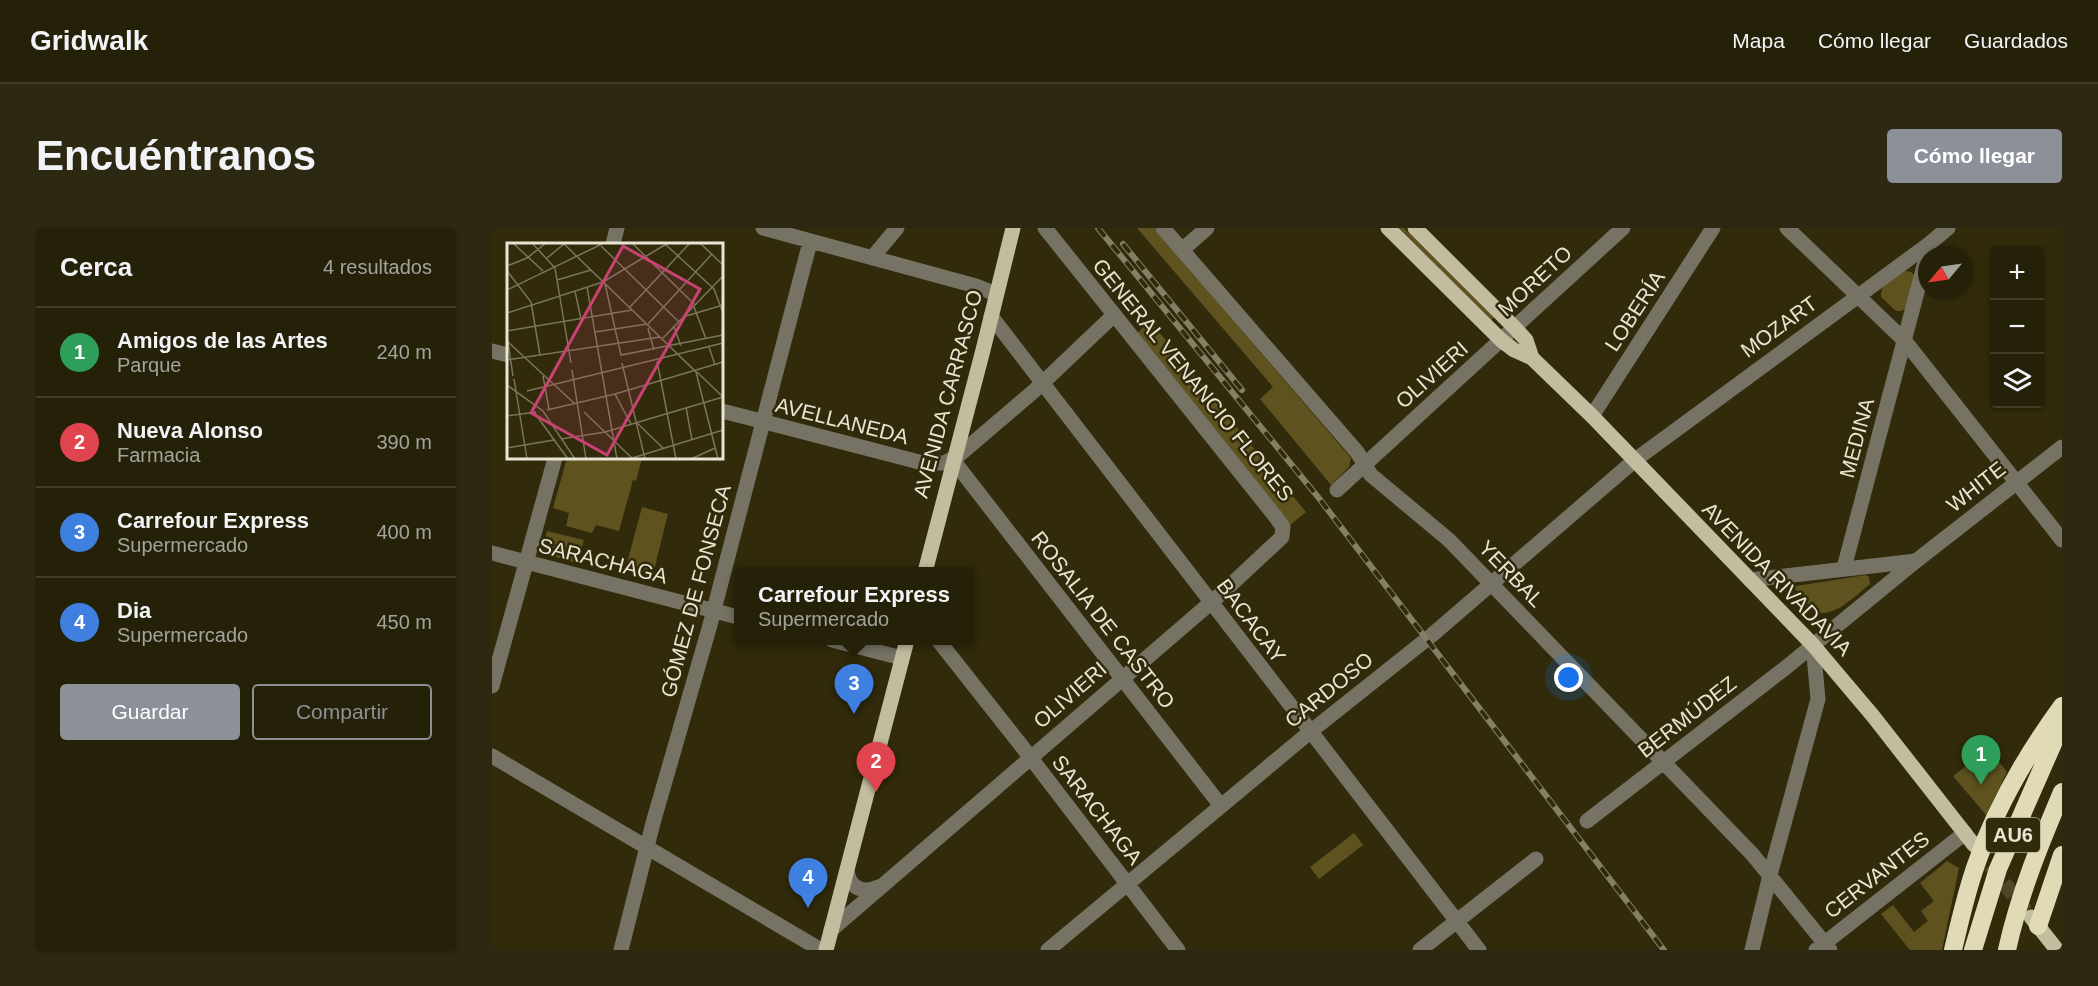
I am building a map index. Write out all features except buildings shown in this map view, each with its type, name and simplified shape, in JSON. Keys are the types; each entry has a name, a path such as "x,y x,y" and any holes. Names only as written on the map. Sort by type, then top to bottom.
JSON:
{"highway":[{"path":"1953,950 1964,902 1998,813 2046,728 2062,706"},
{"name":"AU6","path":"1973,950 1998,869 2062,723"},
{"name":"AU6","path":"2007,950 2014,917 2038,847 2062,792"},
{"path":"2035,922 2062,855"}],"main road":[{"name":"AVENIDA CARRASCO","path":"926,567 1013,228"},
{"name":"AVENIDA RIVADAVIA","path":"1388,228 1501,340 1514,350 1532,358 1592,416 1813,645 1874,716 1969,839"},
{"name":"AVENIDA RIVADAVIA","path":"1415,228 1526,340 1532,358"},
{"path":"826,950 906,645"},
{"path":"2035,922 2057,950"}],"street":[{"path":"613,243 617,228"},
{"path":"763,228 996,294"},
{"path":"872,258 897,228"},
{"name":"GENERAL VENANCIO FLORES","path":"1045,228 1275,516 1283,527 1283,532"},
{"name":"YERBAL","path":"1163,228 1357,452 1371,475 1449,540 1770,874 1824,948"},
{"path":"1182,250 1207,228"},
{"name":"MORETO","path":"1501,340 1623,228"},
{"name":"LOBERÍA","path":"1592,416 1713,228"},
{"path":"1787,228 1904,340 2062,540"},
{"name":"MEDINA","path":"1844,568 1933,228"},
{"name":"MOZART","path":"1635,460 1948,228"},
{"name":"GÓMEZ DE FONSECA","path":"621,950 647,848 714,611 810,242"},
{"path":"953,460 1043,382 1114,315"},
{"name":"BACACAY","path":"991,316 1479,950"},
{"name":"OLIVIERI","path":"1337,490 1501,340"},
{"path":"492,351 507,355"},
{"name":"AVELLANEDA","path":"723,411 923,463 944,463 953,460"},
{"name":"WHITE","path":"1813,645 2062,447"},
{"path":"492,686 555,459"},
{"name":"ROSALIA DE CASTRO","path":"953,460 1221,806"},
{"name":"CARDOSO","path":"1048,950 1310,732 1432,635 1635,460"},
{"name":"OLIVIERI","path":"831,930 880,885 1281,541 1283,532"},
{"name":"SARACHAGA","path":"492,553 734,616"},
{"path":"1750,580 1916,561"},
{"path":"851,645 902,658"},
{"name":"SARACHAGA","path":"942,645 1178,950"},
{"path":"1752,950 1770,874 1818,699 1813,645"},
{"name":"BERMÚDEZ","path":"1587,821 1813,645"},
{"path":"492,756 821,950"},
{"name":"CERVANTES","path":"1824,948 1969,839"},
{"path":"1420,950 1536,859"},
{"path":"847,870 849,880 856,888 871,890 880,885"}],"shaded area":[{"path":"1137,228 1154,228 1351,458 1349,467 1331,485 1260,399 1273,387"},
{"path":"1399,228 1404,228 1494,317 1491,320"},
{"path":"1902,270 1914,275 1907,308 1896,311 1881,297 1881,292 1888,281"},
{"path":"1150,321 1306,512 1289,526 1136,334"},
{"path":"567,459 642,459 636,481 633,480 619,531 596,525 592,533 566,526 569,513 553,508"},
{"path":"642,507 668,514 653,574 626,567"},
{"path":"547,531 584,540 577,563 548,555 543,547"},
{"path":"1866,575 1869,577 1870,584 1836,610 1828,612 1821,613 1814,610 1795,589 1796,586"},
{"path":"1989,749 2007,772 1986,815 1953,776"},
{"path":"1354,833 1363,845 1319,879 1310,867"},
{"path":"1947,861 1959,868 1942,950 1910,950 1881,914 1893,905 1914,932 1928,921 1921,911 1934,901 1920,883"}],"tunnel":[{"path":"1976,847 2026,911"}],"railway":[{"path":"1098,228 1318,497 1664,950"},
{"path":"1123,244 1242,390"}],"place":[{"name":"Carrefour Express","path":"854,714"},
{"name":"Amigos de las Artes","path":"1981,785"},
{"name":"Nueva Alonso","path":"876,792"},
{"name":"Dia","path":"808,908"}]}
